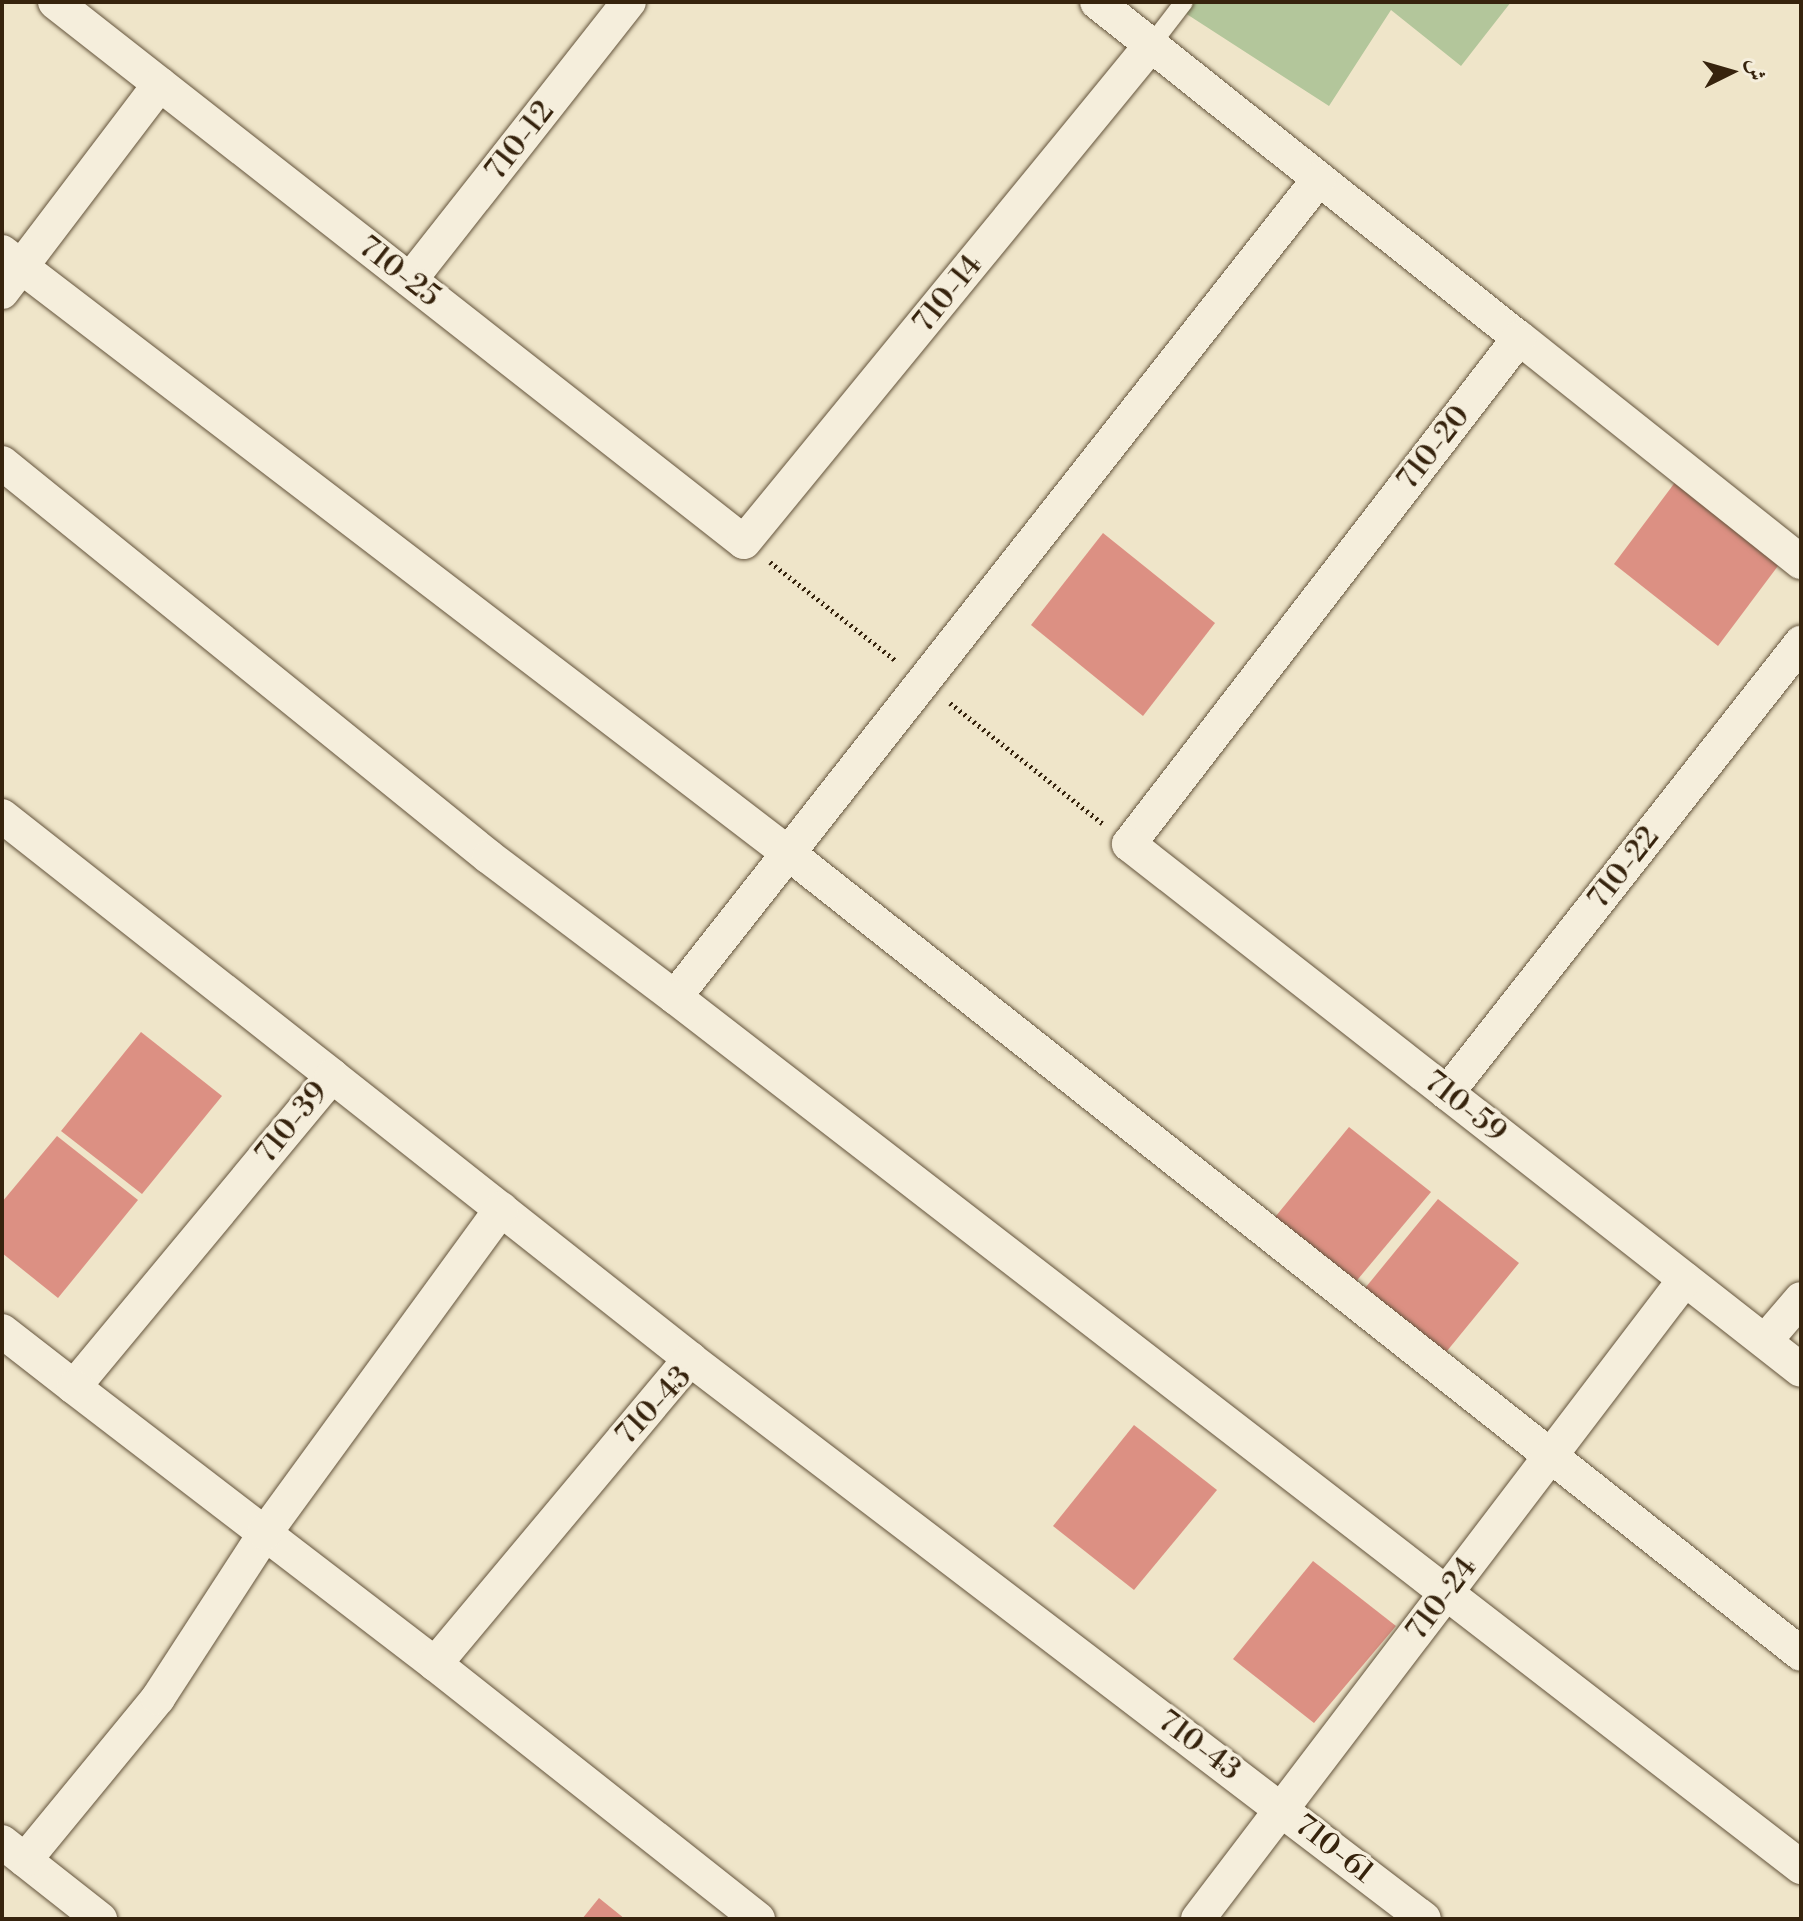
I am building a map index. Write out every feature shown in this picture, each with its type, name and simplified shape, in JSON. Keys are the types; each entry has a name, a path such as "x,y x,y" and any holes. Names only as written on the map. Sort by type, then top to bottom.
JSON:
{"street":[{"name":"710-12","path":"410,280 629,2"},
{"path":"1097,2 1801,562"},
{"name":"710-25","path":"71,7 160,84 744,542"},
{"name":"710-14","path":"744,542 1151,45"},
{"path":"160,84 8,270 788,853 1801,1654"},
{"path":"675,997 1319,179"},
{"name":"710-20","path":"1129,844 1519,338"},
{"path":"2,463 489,857 1448,1591 1801,1867"},
{"name":"710-22","path":"1447,1093 1801,643"},
{"name":"710-39","path":"2,816 332,1076 74,1387"},
{"name":"710-59","path":"1129,844 1801,1370"},
{"path":"332,1076 690,1359"},
{"path":"100,1919 8,1847 158,1698 265,1533 501,1209"},
{"name":"710-24","path":"1198,1919 1685,1279"},
{"path":"1765,1341 1801,1299"},
{"path":"2,1331 435,1664 758,1919"},
{"name":"710-43","path":"435,1664 690,1359 1282,1809"},
{"name":"710-61","path":"1282,1809 1424,1919"}],"lane":[{"path":"1151,45 1184,2"}],"green space":[{"path":"1168,2 1511,2 1461,66 1391,10 1329,106"}],"building":[{"path":"1679,477 1784,558 1718,646 1614,564"},
{"path":"1103,533 1215,623 1143,716 1031,625"},
{"path":"141,1032 222,1096 142,1194 61,1131"},
{"path":"1349,1127 1431,1192 1348,1291 1267,1227"},
{"path":"57,1136 138,1200 58,1298 2,1253 2,1202"},
{"path":"1438,1199 1519,1263 1438,1362 1357,1298"},
{"path":"1134,1425 1217,1490 1134,1590 1053,1526"},
{"path":"1313,1561 1396,1626 1314,1723 1233,1659"},
{"path":"599,1898 625,1919 582,1919"}]}
